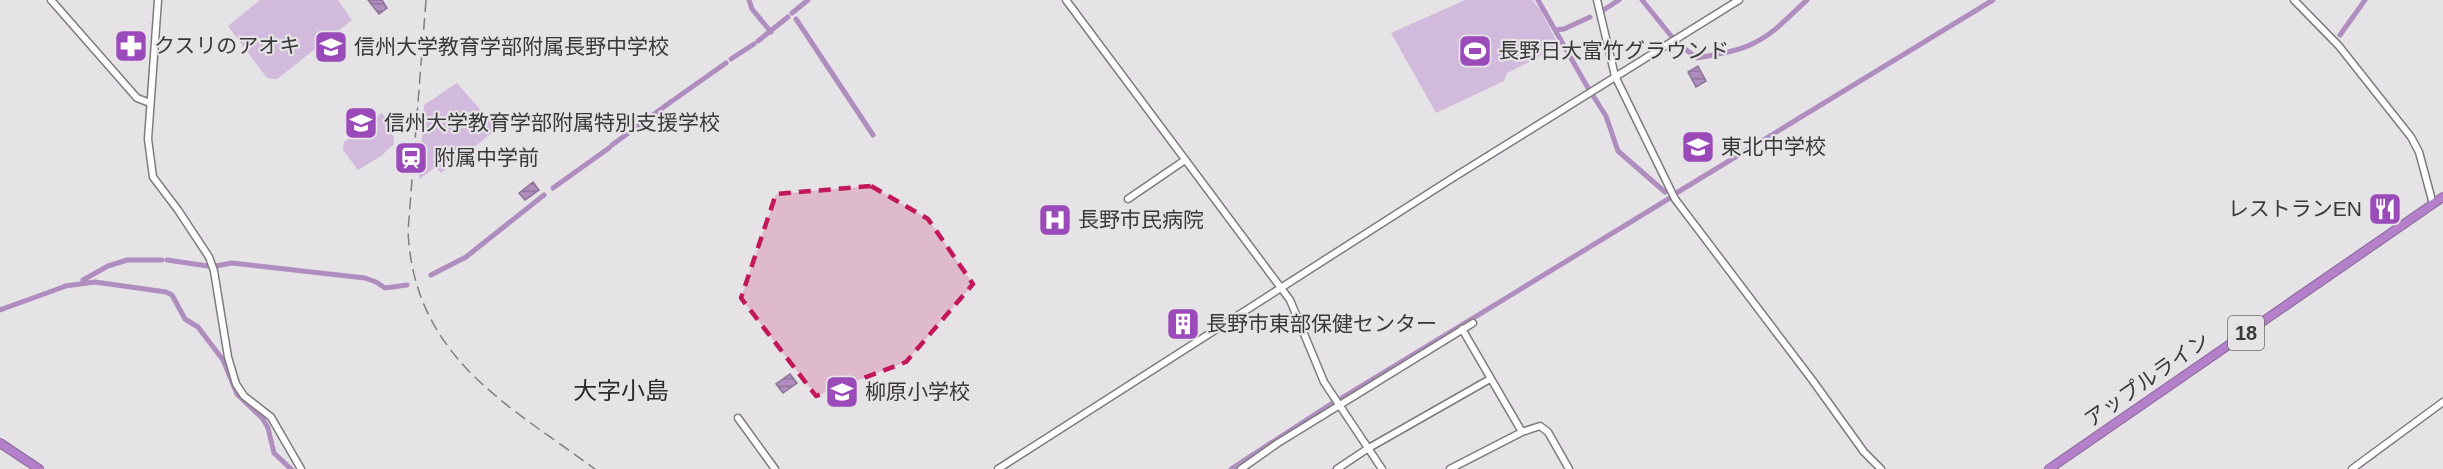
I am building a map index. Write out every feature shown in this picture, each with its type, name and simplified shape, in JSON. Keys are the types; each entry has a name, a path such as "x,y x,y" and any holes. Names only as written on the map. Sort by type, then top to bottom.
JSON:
{"highway":[{"name":"アップルライン","path":"2049,469 2443,197"},
{"path":"0,443 39,469"}],"street":[{"path":"51,0 137,98 150,103"},
{"path":"158,0 148,139 153,177 178,210 208,257 214,271 228,357 236,384 244,396 271,417 301,469"},
{"path":"1066,0 1281,288 1299,317 1324,382 1382,469"},
{"path":"1597,0 1615,76 1675,199 1864,452 1881,469"},
{"path":"998,469 1738,0"},
{"path":"2294,0 2339,46 2411,137 2419,152 2433,204"},
{"path":"1128,199 1185,160"},
{"path":"1241,469 1259,455 1473,323"},
{"path":"1462,329 1522,432"},
{"path":"1337,469 1367,448 1490,379"},
{"path":"2352,469 2443,402"},
{"path":"738,418 775,469"},
{"path":"1450,469 1535,427 1544,428 1569,469"}],"highlighted area":[{"path":"871,186 928,219 973,284 906,362 816,396 741,298 776,194"}],"shaded area":[{"path":"260,0 338,0 352,20 277,79 267,78 228,26"},
{"path":"368,0 382,0 387,8 379,14"},
{"name":"長野日大富竹グラウンド","path":"1465,0 1532,0 1540,9 1558,44 1507,73 1504,81 1436,113 1391,33"},
{"path":"1698,66 1706,81 1696,87 1688,72"},
{"path":"457,83 497,129 441,173 436,167 419,179 424,105"},
{"path":"381,113 388,119 385,126 394,137 394,144 381,156 358,170 343,150 344,142"},
{"path":"533,182 539,190 525,200 519,193"},
{"path":"790,374 797,383 783,393 776,384"}],"waterway":[{"path":"749,0 752,9 771,32"},
{"path":"792,13 808,0"},
{"path":"1538,0 1588,88"},
{"path":"1602,11 1619,0"},
{"path":"1642,0 1672,37"},
{"path":"1677,43 1697,58 1742,48 1770,33 1807,0"},
{"path":"1678,192 1993,0"},
{"path":"2340,35 2365,0"},
{"path":"758,41 788,17"},
{"path":"1556,30 1564,29 1590,17"},
{"path":"796,19 873,135"},
{"path":"731,59 754,44"},
{"path":"675,99 726,63"},
{"path":"1592,94 1606,116 1618,151 1665,192"},
{"path":"612,145 672,101"},
{"path":"553,188 609,148"},
{"path":"431,275 466,257 544,195"},
{"path":"1342,398 1670,198"},
{"path":"83,280 108,266 127,260 162,260"},
{"path":"167,260 208,266"},
{"path":"216,266 232,263 365,278 385,288 407,285"},
{"path":"65,286 95,282 166,292 172,295 185,319 198,327 223,360 237,394 263,419 268,428 274,453 291,469"},
{"path":"0,310 66,286"},
{"path":"1231,469 1331,404"}],"railway":[{"path":"426,0 408,231 414,274 427,312 446,344 470,372 498,398 595,469"}],"place":[{"name":"クスリのアオキ","path":"131,46"},
{"name":"信州大学教育学部附属長野中学校","path":"331,47"},
{"name":"長野日大富竹グラウンド","path":"1475,51"},
{"name":"信州大学教育学部附属特別支援学校","path":"361,123"},
{"name":"東北中学校","path":"1698,147"},
{"name":"附属中学前","path":"411,158"},
{"name":"レストランEN","path":"2385,209"},
{"name":"長野市民病院","path":"1055,220"},
{"name":"長野市東部保健センター","path":"1183,324"},
{"name":"柳原小学校","path":"842,392"}],"district":[{"name":"大字小島","path":"621,391"}]}
